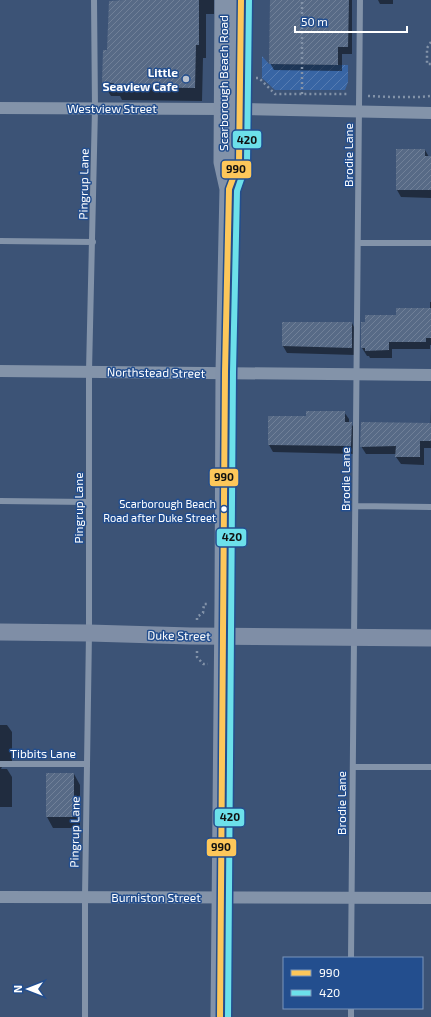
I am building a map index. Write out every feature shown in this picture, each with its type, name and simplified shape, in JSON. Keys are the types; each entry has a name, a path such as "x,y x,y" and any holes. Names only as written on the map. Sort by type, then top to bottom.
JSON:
{"main road":[{"name":"Scarborough Beach Road","path":"220,1017 225,372 229,189 239,162 231,109 224,0"},
{"name":"Scarborough Beach Road","path":"231,109 241,0"},
{"name":"Duke Street","path":"0,632 431,638"}],"street":[{"name":"Westview Street","path":"0,108 231,109 431,113"},
{"name":"Northstead Street","path":"0,370 431,374"},
{"name":"Burniston Street","path":"0,897 431,898"}],"lane":[{"name":"Pingrup Lane","path":"85,1017 84,897 89,633 89,371 95,108 94,0"},
{"name":"Brodie Lane","path":"351,957 356,374 359,243 360,0"},
{"path":"0,241 93,242"},
{"path":"359,243 431,243"},
{"path":"0,501 89,502"},
{"path":"356,506 431,506"},
{"name":"Tibbits Lane","path":"0,764 86,764"},
{"path":"353,767 431,767"}],"path":[{"path":"302,0 302,94"},
{"path":"431,42 427,48 427,64 431,64"},
{"path":"254,78 259,78 274,94 360,94 392,97 431,96"}],"shaded area":[{"path":"262,56 269,64 348,65 348,82 345,90 275,90 262,78"}],"building":[{"path":"199,0 199,45 196,45 195,88 114,87 114,83 102,83 103,50 107,50 109,1"},
{"path":"270,0 349,0 348,47 338,47 338,65 269,64"},
{"path":"396,149 425,149 425,156 431,156 431,190 396,190"},
{"path":"396,308 431,308 431,338 426,338 426,342 389,342 389,350 365,351 365,348 361,348 361,322 365,322 365,315 396,315"},
{"path":"282,322 352,322 352,348 282,346"},
{"path":"306,411 345,411 345,422 352,422 351,446 268,445 268,416 306,416"},
{"path":"361,422 431,423 431,441 420,441 420,457 395,457 396,446 360,447"},
{"path":"46,773 74,773 74,817 46,817"}],"transit line":[{"name":"990","path":"220,1017 225,372 229,189 239,162 241,0"},
{"name":"420","path":"228,1017 233,372 237,191 247,162 249,0"}],"place":[{"name":"Little Seaview Cafe","path":"186,79"},
{"name":"Scarborough Beach Road after Duke Street","path":"224,509"}]}
